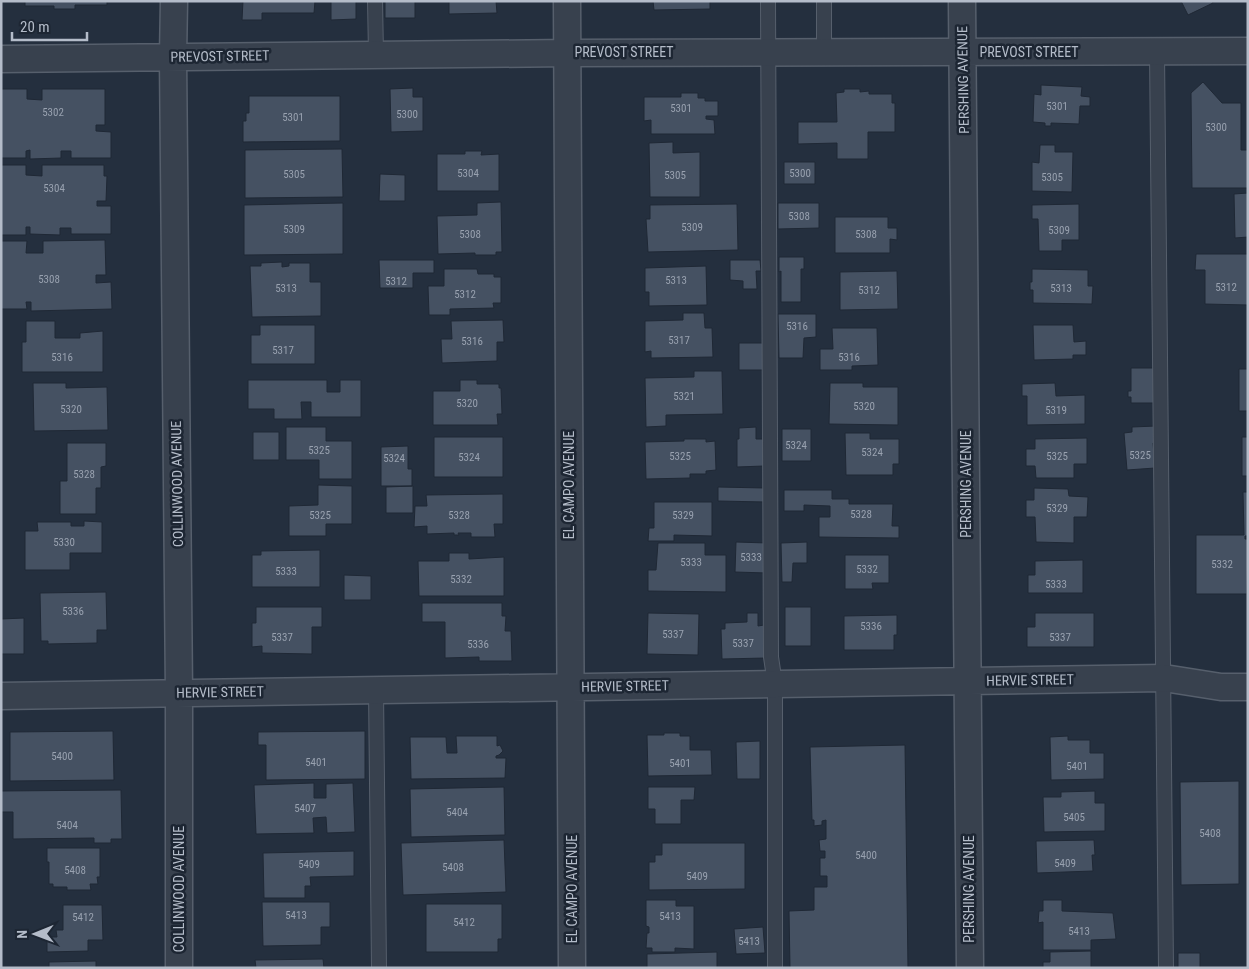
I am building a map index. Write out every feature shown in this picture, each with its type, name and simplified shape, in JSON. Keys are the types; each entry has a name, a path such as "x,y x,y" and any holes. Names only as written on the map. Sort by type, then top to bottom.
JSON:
{"street":[{"name":"COLLINWOOD AVENUE","path":"174,1 179,968"},
{"name":"EL CAMPO AVENUE","path":"567,1 572,968"},
{"name":"PERSHING AVENUE","path":"962,1 970,968"},
{"name":"PREVOST STREET","path":"1,59 568,52 963,53 1248,51"},
{"name":"HERVIE STREET","path":"1,696 1164,678 1222,687 1248,687"}],"lane":[{"path":"375,1 376,54"},
{"path":"768,1 771,656 775,684 775,968"},
{"path":"824,1 824,52"},
{"path":"1157,52 1166,968"},
{"path":"376,690 380,968"}],"building":[{"path":"25,1 107,1 107,5 75,5 75,9 54,9 54,6 25,6"},
{"path":"243,1 315,1 314,13 262,13 262,20 242,20"},
{"path":"331,1 356,1 356,19 331,20"},
{"path":"385,1 415,1 415,18 385,18"},
{"path":"449,1 496,1 497,13 449,14"},
{"path":"653,1 710,1 710,9 654,10"},
{"path":"1181,1 1212,1 1213,3 1188,15"},
{"path":"1203,82 1222,103 1241,103 1241,150 1248,150 1248,188 1192,188 1191,93"},
{"path":"1041,85 1082,87 1081,96 1090,97 1090,106 1080,106 1079,124 1051,123 1051,126 1045,126 1045,123 1033,122 1034,94 1041,95"},
{"path":"413,88 413,97 423,97 423,131 391,132 390,89"},
{"path":"1,89 27,89 27,99 42,100 42,89 105,89 105,125 96,125 96,131 111,132 111,158 71,158 71,151 61,151 61,158 30,159 30,150 26,151 26,158 1,158"},
{"path":"844,89 860,89 860,92 869,91 869,94 892,94 892,103 895,103 895,132 868,132 868,159 837,159 837,143 798,144 798,122 837,122 836,93 844,92"},
{"path":"681,93 698,93 698,98 705,98 705,101 718,101 718,116 706,116 706,119 714,120 715,134 651,134 651,120 644,121 644,97 681,97"},
{"path":"249,96 340,96 340,141 243,142 243,121 246,121 246,113 249,113"},
{"path":"673,142 673,153 700,152 700,197 650,197 649,143"},
{"path":"1040,145 1055,145 1055,152 1073,152 1072,192 1032,191 1032,162 1039,163"},
{"path":"342,149 343,197 245,198 245,150"},
{"path":"465,151 482,151 481,155 499,154 499,191 437,191 437,154 465,154"},
{"path":"784,162 815,162 815,184 784,184"},
{"path":"1,165 26,165 26,175 42,176 42,165 104,165 104,176 107,176 106,201 97,201 97,206 111,206 111,234 71,234 71,228 60,228 60,235 30,234 30,227 26,227 26,235 1,235"},
{"path":"380,174 405,175 405,201 379,201"},
{"path":"1248,193 1248,237 1235,238 1234,194"},
{"path":"501,202 502,252 496,252 496,255 475,255 475,253 438,254 437,216 477,215 477,203"},
{"path":"343,203 343,254 244,255 244,205"},
{"path":"778,203 819,203 819,228 778,229"},
{"path":"737,204 738,250 648,252 646,219 650,219 650,205"},
{"path":"1079,204 1079,240 1062,240 1062,251 1039,251 1038,219 1032,219 1032,205"},
{"path":"835,217 888,217 888,228 897,228 897,240 890,239 890,253 835,253"},
{"path":"105,240 106,275 96,275 96,283 111,282 112,309 31,311 31,302 26,302 27,309 1,309 1,241 27,241 26,253 43,253 43,241"},
{"path":"1196,254 1248,254 1248,305 1205,304 1205,270 1195,270"},
{"path":"779,257 804,257 804,269 801,269 801,302 781,302"},
{"path":"379,260 434,260 434,273 413,273 413,288 380,288"},
{"path":"730,260 760,260 761,271 756,271 757,289 743,289 743,281 730,280"},
{"path":"282,262 282,267 289,266 289,263 310,263 310,282 321,282 321,316 252,317 250,266 261,266 261,263"},
{"path":"706,266 707,305 649,306 649,292 645,292 645,268"},
{"path":"444,269 477,269 478,274 494,274 494,277 501,277 501,303 493,303 494,308 450,309 450,315 429,315 428,286 444,286"},
{"path":"1032,269 1088,270 1088,286 1093,286 1092,304 1033,303 1033,290 1030,290"},
{"path":"897,271 898,309 840,310 840,272"},
{"path":"683,313 704,313 705,328 712,328 713,357 651,358 651,351 645,352 645,321 683,320"},
{"path":"778,314 816,314 816,337 804,338 803,358 779,358"},
{"path":"503,320 504,342 497,342 497,361 442,363 441,339 452,339 451,321"},
{"path":"26,321 55,321 55,338 80,338 80,333 103,331 103,372 22,372 22,342 26,342"},
{"path":"260,325 315,325 315,364 251,364 251,335 260,335"},
{"path":"1033,325 1073,325 1074,342 1086,341 1086,355 1073,355 1073,359 1034,360"},
{"path":"832,328 877,328 878,365 852,366 852,370 820,370 820,349 833,349"},
{"path":"739,343 765,343 766,370 739,370"},
{"path":"1131,368 1157,368 1156,403 1131,403 1128,391 1131,391"},
{"path":"1239,369 1248,369 1248,411 1239,411"},
{"path":"694,371 722,371 723,414 666,415 666,426 646,427 645,378 694,377"},
{"path":"248,380 327,380 327,392 340,392 340,380 361,380 361,417 311,417 311,402 301,402 302,419 274,419 274,409 248,409"},
{"path":"460,380 477,380 477,384 499,384 499,388 501,388 502,414 497,414 498,425 433,425 433,391 460,391"},
{"path":"33,383 66,383 66,388 107,387 108,430 34,431"},
{"path":"830,383 863,383 863,387 898,387 898,425 829,424"},
{"path":"1055,383 1056,396 1085,395 1085,424 1027,425 1027,396 1022,396 1022,384"},
{"path":"1156,426 1156,443 1153,443 1155,468 1127,470 1124,433 1132,432 1132,427"},
{"path":"286,427 326,427 326,441 352,441 352,479 319,479 319,460 286,460"},
{"path":"756,427 756,439 764,439 764,466 737,467 739,428"},
{"path":"782,429 811,429 811,461 782,461"},
{"path":"253,432 279,432 279,460 253,460"},
{"path":"845,433 870,433 870,439 899,439 899,464 893,464 893,475 846,475"},
{"path":"434,437 503,437 503,477 434,477"},
{"path":"1242,437 1248,437 1248,476 1242,476"},
{"path":"1087,438 1087,464 1074,464 1074,478 1036,478 1035,466 1026,466 1026,449 1035,449 1035,439"},
{"path":"684,439 706,439 706,442 715,441 716,470 706,471 706,474 690,474 690,478 646,479 645,442 684,441"},
{"path":"67,443 106,443 106,466 101,467 101,488 96,488 96,514 60,514 60,481 67,481"},
{"path":"408,446 408,469 412,469 412,486 381,486 381,447"},
{"path":"318,485 352,486 352,524 326,524 326,536 289,536 289,506 318,505"},
{"path":"413,486 413,513 386,513 386,487"},
{"path":"718,487 765,488 765,502 718,501"},
{"path":"1034,488 1068,489 1069,496 1088,497 1087,517 1074,517 1074,543 1036,542 1035,517 1026,517 1026,500 1034,500"},
{"path":"784,490 832,490 832,499 849,499 849,504 893,504 892,526 899,526 899,538 819,537 819,517 830,517 830,506 804,505 804,511 784,511"},
{"path":"1243,492 1248,492 1248,536 1245,536 1245,539 1248,539 1247,594 1196,594 1196,535 1244,535"},
{"path":"503,494 503,524 494,524 495,537 471,537 471,533 458,533 459,535 454,535 454,533 427,534 427,526 414,527 415,506 427,506 426,495"},
{"path":"654,502 712,502 712,536 674,535 674,541 648,541 649,528 654,528"},
{"path":"84,521 102,522 102,553 70,553 70,570 25,570 25,531 38,531 37,522 71,522 71,526 84,526"},
{"path":"736,542 767,543 767,573 735,572"},
{"path":"807,542 807,563 793,563 792,582 782,582 781,543"},
{"path":"658,543 705,543 705,555 726,555 726,592 648,591 648,570 656,570"},
{"path":"320,550 320,587 252,587 252,555 261,555 261,551"},
{"path":"449,553 469,553 469,559 504,557 504,596 419,596 418,561 449,561"},
{"path":"845,555 889,555 889,583 872,583 873,589 845,589"},
{"path":"1083,560 1083,593 1028,593 1028,575 1035,575 1035,561"},
{"path":"344,575 371,576 371,600 344,600"},
{"path":"106,592 107,630 97,630 97,643 48,644 48,641 41,641 40,593"},
{"path":"422,603 502,603 502,616 506,616 505,631 511,631 512,661 479,661 479,657 445,658 445,622 422,622"},
{"path":"256,607 322,607 322,627 312,627 312,654 262,653 262,646 252,647 252,623 256,623"},
{"path":"785,607 811,607 811,646 785,646"},
{"path":"648,613 699,614 698,655 647,654"},
{"path":"747,613 758,613 758,626 764,625 766,658 722,659 721,629 725,629 725,623 747,622"},
{"path":"1035,613 1094,613 1094,647 1027,647 1027,627 1035,627"},
{"path":"897,615 897,635 894,635 894,650 844,650 844,616"},
{"path":"24,618 24,654 1,654 1,619"},
{"path":"113,731 114,780 10,781 10,732"},
{"path":"365,731 365,779 266,780 266,745 258,745 258,732"},
{"path":"664,733 680,733 680,736 690,736 690,750 711,750 712,775 648,776 647,735 664,735"},
{"path":"456,736 497,736 497,746 500,745 503,751 496,758 506,758 505,778 411,779 410,737 446,737 447,753 457,753"},
{"path":"1068,736 1068,740 1090,740 1090,753 1104,753 1104,779 1051,780 1050,737"},
{"path":"760,741 760,779 737,779 736,742"},
{"path":"905,745 908,968 790,968 789,911 814,910 814,887 827,887 827,876 820,876 820,858 825,858 825,851 820,851 819,840 826,839 826,820 822,821 822,825 814,826 814,820 812,820 810,747"},
{"path":"1239,781 1239,884 1181,885 1180,782"},
{"path":"314,783 314,798 326,798 326,784 353,783 355,832 327,833 326,817 313,818 314,833 256,834 254,785"},
{"path":"504,787 505,835 411,837 410,789"},
{"path":"648,787 695,787 694,800 681,800 681,824 655,824 655,809 648,809"},
{"path":"121,790 122,839 111,839 111,843 94,843 94,838 13,839 13,812 1,812 1,791"},
{"path":"1095,791 1095,803 1105,803 1105,831 1044,832 1043,797 1061,797 1061,792"},
{"path":"504,840 506,892 403,895 401,843"},
{"path":"1094,840 1095,855 1092,855 1093,871 1037,873 1036,841"},
{"path":"662,843 745,843 745,889 649,890 649,862 655,862 655,855 662,855"},
{"path":"47,848 100,848 100,877 97,877 98,884 90,884 91,890 67,890 67,887 53,887 53,884 49,884"},
{"path":"354,851 354,876 310,877 311,886 305,886 305,898 264,898 263,853"},
{"path":"646,900 676,900 676,906 694,906 694,949 675,948 675,952 652,952 652,948 646,948 649,927 646,926"},
{"path":"1043,900 1062,900 1062,911 1113,913 1116,939 1091,940 1091,950 1043,950 1043,922 1038,923 1039,911 1043,911"},
{"path":"262,902 330,902 330,927 321,927 321,945 263,946"},
{"path":"426,904 502,904 502,939 498,939 498,952 426,952"},
{"path":"63,905 102,905 103,940 88,940 88,951 47,952 47,937 57,937 56,930 63,930"},
{"path":"763,927 765,953 736,954 734,929"},
{"path":"1091,951 1091,968 1043,968 1043,962 1050,962 1050,952"},
{"path":"717,952 717,968 647,968 647,954"},
{"path":"1178,953 1200,953 1200,968 1178,968"},
{"path":"323,959 324,968 256,968 255,960"},
{"path":"96,961 96,968 49,968 49,962"}]}
